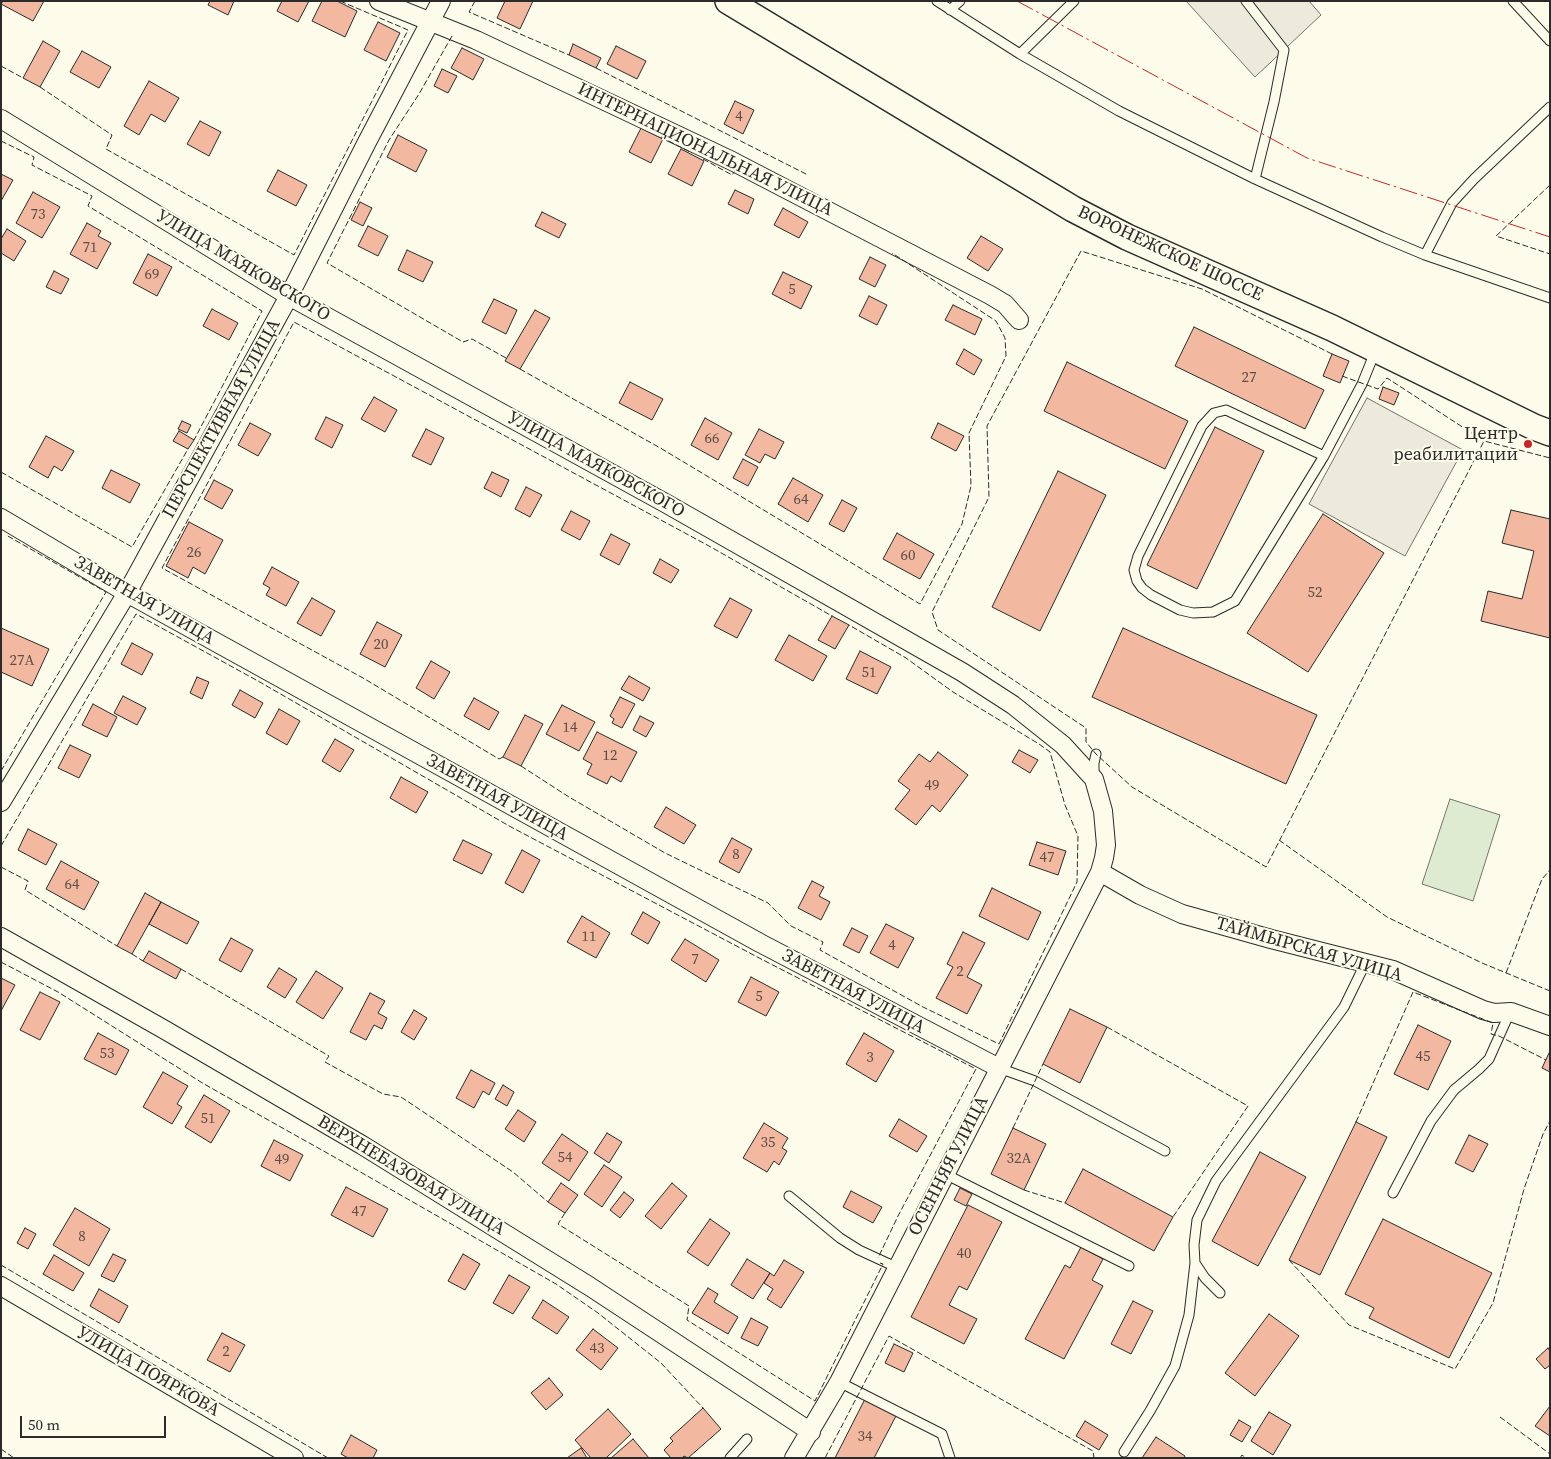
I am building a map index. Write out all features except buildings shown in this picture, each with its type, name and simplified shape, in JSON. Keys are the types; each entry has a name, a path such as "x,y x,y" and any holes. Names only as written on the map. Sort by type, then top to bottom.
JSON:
{"main road":[{"name":"ВОРОНЕЖСКОЕ ШОССЕ","path":"728,1 1073,208 1127,237 1332,328 1534,428 1550,432"}],"street":[{"name":"ИНТЕРНАЦИОНАЛЬНАЯ УЛИЦА","path":"379,1 476,40 732,161 990,295 1005,304 1019,320"},
{"name":"ПЕРСПЕКТИВНАЯ УЛИЦА","path":"1,802 127,592 289,296 441,1"},
{"name":"УЛИЦА МАЯКОВСКОГО","path":"1,119 289,296 667,504 962,672 1014,705 1064,745 1094,779 1103,811 1106,845 1100,872"},
{"name":"ЗАВЕТНАЯ УЛИЦА","path":"1,518 127,592 760,943 998,1068"},
{"name":"ОСЕННЯЯ УЛИЦА","path":"794,1458 839,1382 998,1068 1100,872"},
{"name":"ТАЙМЫРСКАЯ УЛИЦА","path":"1100,872 1140,895 1182,914 1393,970 1483,1010 1494,1013 1511,1012 1550,1026"},
{"name":"ВЕРХНЕБАЗОВАЯ УЛИЦА","path":"1,937 362,1145 589,1286 811,1432"},
{"name":"УЛИЦА ПОЯРКОВА","path":"1,1286 294,1458"}],"lane":[{"path":"937,1 1020,54 1119,111 1255,179 1425,255 1550,298"},
{"path":"950,10 960,1"},
{"path":"1020,54 1074,1"},
{"path":"1246,1 1284,50 1274,102 1255,179"},
{"path":"1513,1 1550,41"},
{"path":"1425,255 1452,203 1474,179 1550,107"},
{"path":"1324,456 1226,410 1214,413 1202,426 1138,556 1134,570 1137,581 1151,595 1180,610 1193,613 1213,612 1235,601 1324,456 1362,384 1376,350"},
{"path":"1094,779 1096,754"},
{"path":"1124,1452 1175,1366 1189,1315 1195,1263 1194,1245 1197,1220 1216,1181 1344,1007 1365,964"},
{"path":"1393,1193 1430,1121 1454,1090 1489,1059 1511,1012"},
{"path":"998,1068 1035,1081 1166,1151"},
{"path":"945,1174 1129,1266"},
{"path":"789,1196 840,1238 898,1268"},
{"path":"1195,1263 1205,1278 1220,1293"},
{"path":"839,1382 942,1434 950,1458"},
{"path":"730,1458 747,1439"}],"green space":[{"path":"1450,799 1500,815 1473,901 1422,884"}],"shaded area":[{"path":"1186,1 1309,1 1321,15 1255,77"},
{"path":"1367,398 1463,450 1405,556 1309,504"}],"fence":[{"path":"40,87 112,135 106,149 294,255 408,30 340,1"},
{"path":"475,1 469,12 569,55"},
{"path":"452,36 419,94 389,140 327,263 463,342 472,339 506,358"},
{"path":"1,66 23,78"},
{"path":"596,68 808,175"},
{"path":"661,137 692,153"},
{"path":"1,141 34,157 32,165 92,196 88,206 262,311 194,440"},
{"path":"703,159 732,175 735,171 737,172"},
{"path":"1550,185 1496,236 1550,254"},
{"path":"1332,354 1202,289 1081,251 987,426 989,497 932,612 938,630 1086,728 1086,742 1096,754 1132,787 1266,867 1484,441"},
{"path":"520,369 662,449 920,604 962,524 971,486 969,433 1006,356 1005,338 996,321 892,253"},
{"path":"503,757 499,759 363,678 162,568 294,322 709,546 832,616"},
{"path":"1342,376 1378,389 1387,378 1484,441 1550,458"},
{"path":"1,472 132,547 188,449"},
{"path":"1,771 106,592 6,535"},
{"path":"1,846 136,614 258,681 511,827 763,960 976,1069 898,1216 878,1258"},
{"path":"521,766 569,797 665,853 768,903 791,926 823,942 820,950 923,1007 999,1044 1077,882 1078,836 1065,805 1050,752 953,692 906,658 849,625"},
{"path":"1279,840 1387,917 1482,963 1550,991"},
{"path":"1,867 28,881 25,890 117,946"},
{"path":"1506,973 1542,879 1550,870"},
{"path":"132,954 143,961"},
{"path":"1,962 58,992 204,1084 556,1284 598,1313 661,1363 703,1408"},
{"path":"181,969 329,1056 325,1062 383,1094 401,1097 513,1172 548,1202"},
{"path":"1356,1122 1413,992 1493,1023 1491,1034 1499,1036 1546,1060"},
{"path":"1107,1027 1248,1106 1173,1217"},
{"path":"1013,1128 1043,1064"},
{"path":"1289,1260 1349,1325 1455,1369 1493,1303 1524,1189 1543,1134 1550,1121"},
{"path":"1024,1190 1065,1203"},
{"path":"565,1213 558,1224 689,1306 687,1320 815,1401 883,1264 880,1263"},
{"path":"1,1265 328,1458"},
{"path":"825,1458 889,1336 1093,1451 1094,1458"},
{"path":"1500,1417 1550,1454"},
{"path":"1,1449 14,1458"},
{"path":"1240,1458 1242,1455 1246,1458"}],"power":[{"path":"1017,1 1307,158 1550,237"}],"place":[{"name":"Центр реабилитации","path":"1528,444"}]}
